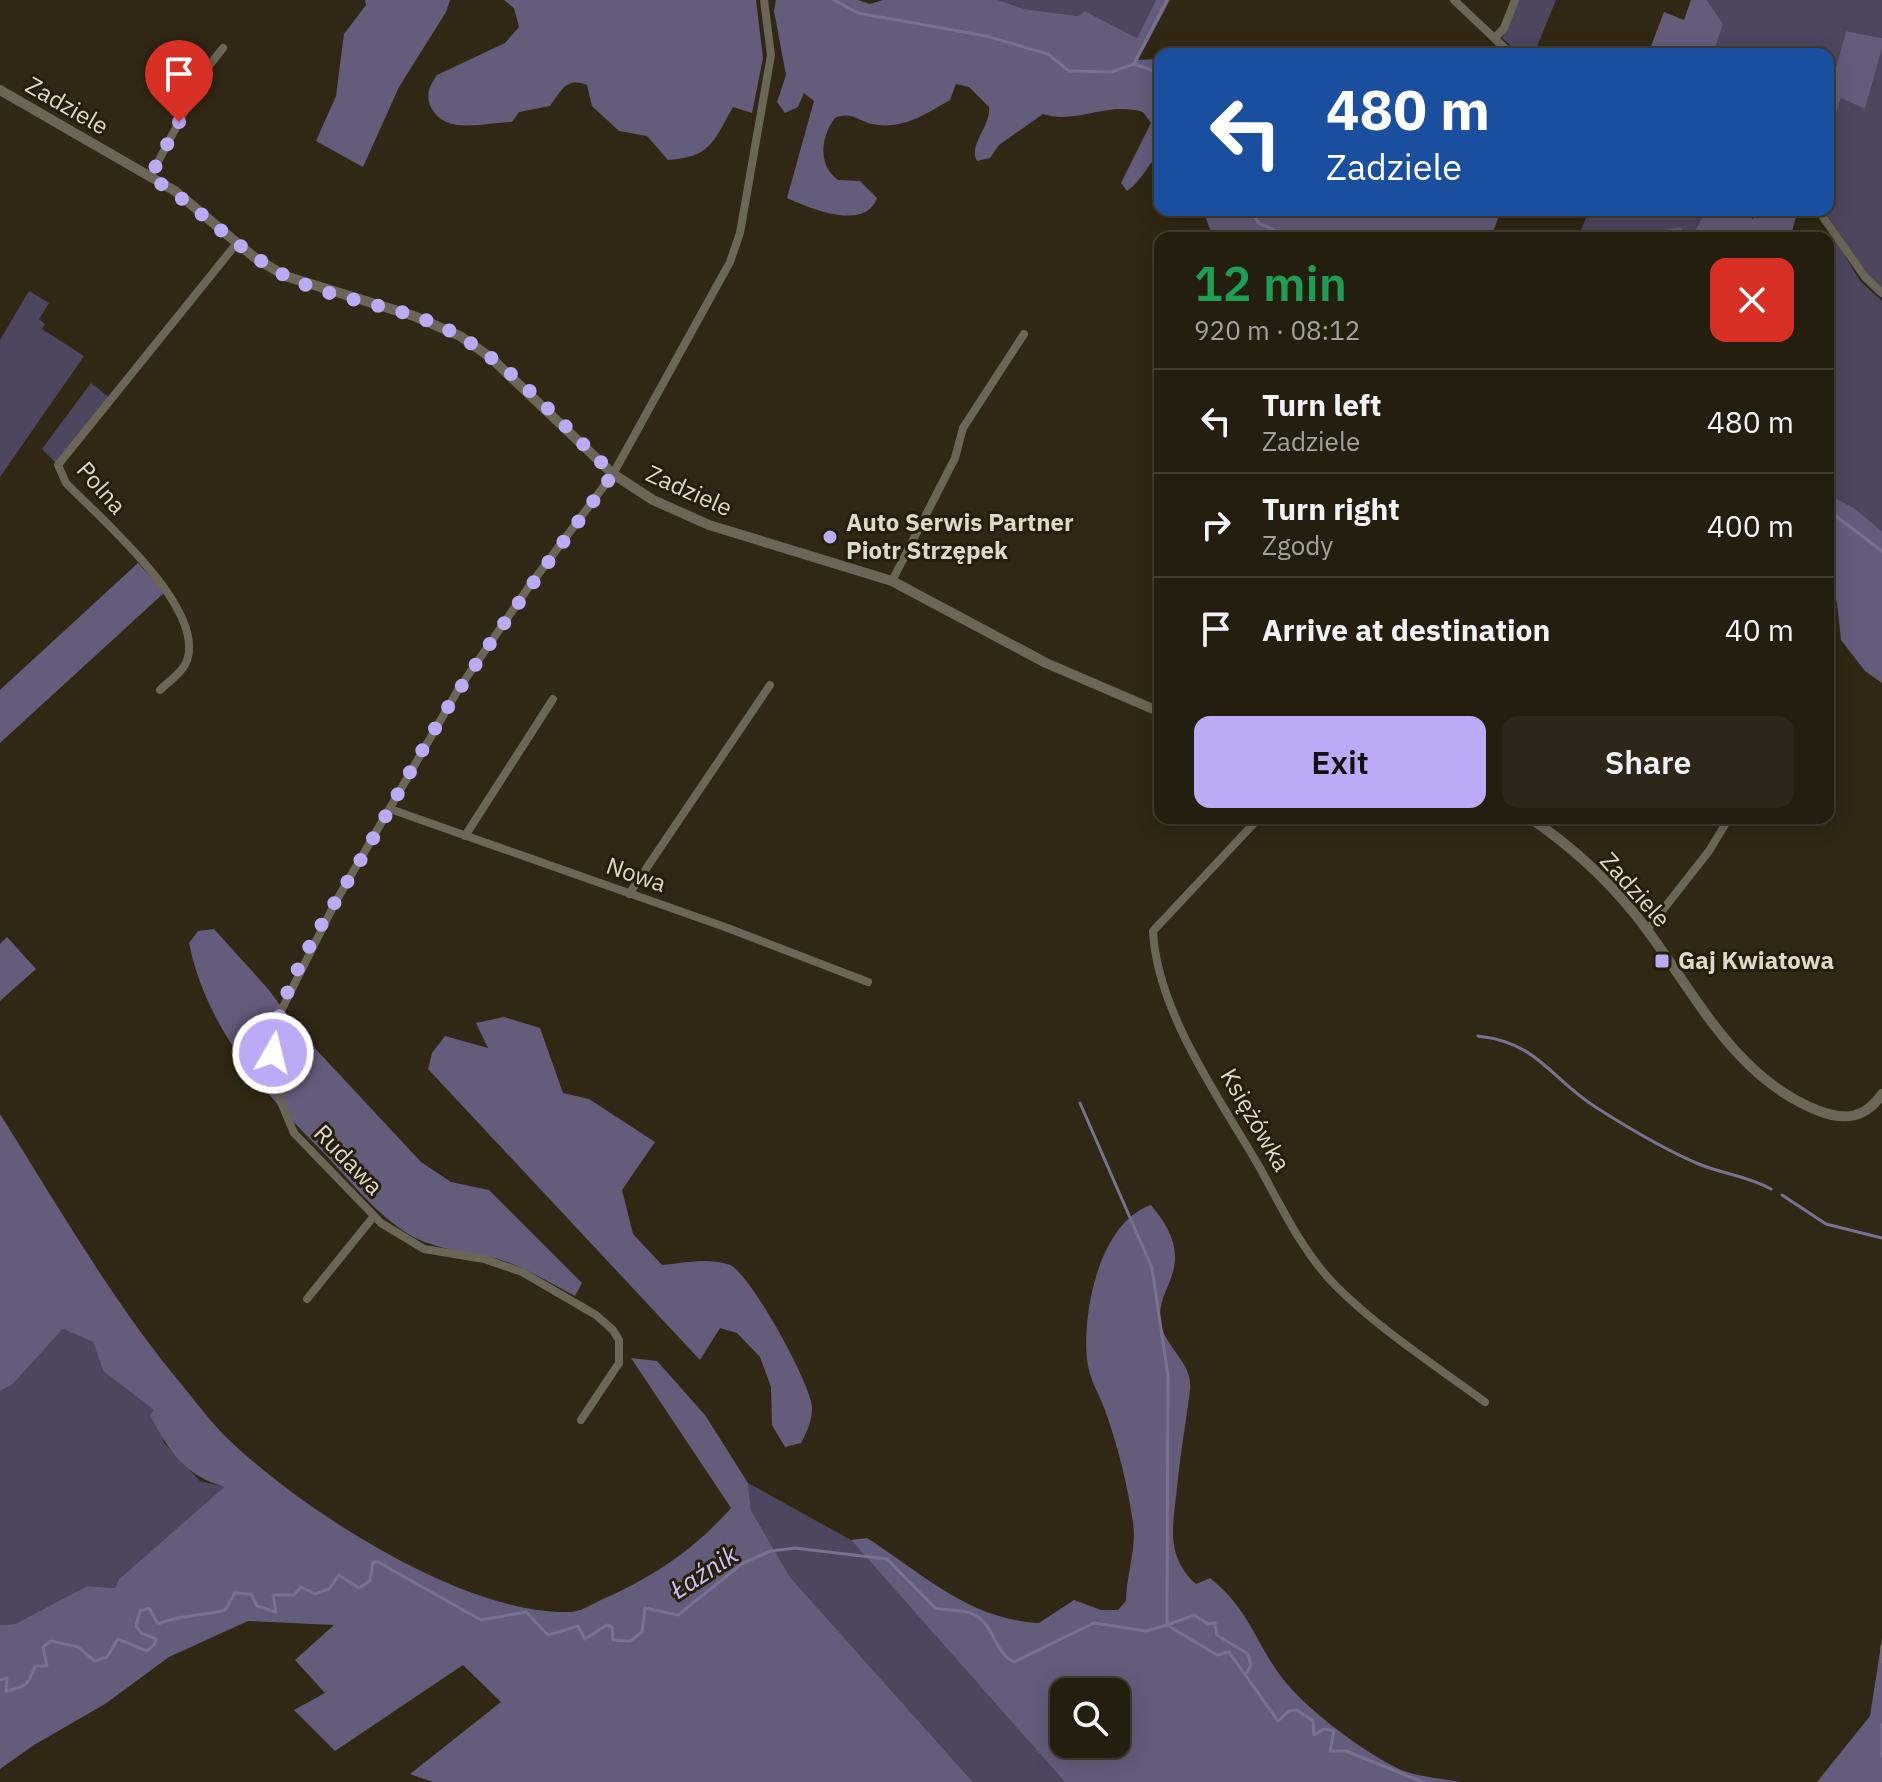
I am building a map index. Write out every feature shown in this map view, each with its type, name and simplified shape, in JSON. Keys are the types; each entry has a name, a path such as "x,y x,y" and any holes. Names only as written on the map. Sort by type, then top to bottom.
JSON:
{"street":[{"name":"Rudawa","path":"581,1420 619,1363 619,1340 608,1324 522,1272 484,1259 424,1249 374,1216 294,1133 280,1100 274,1025 335,903 458,690 493,637 613,474 730,262 740,233 771,55 764,0"},
{"path":"1454,0 1505,48"},
{"path":"1495,38 1504,28 1515,0"},
{"path":"150,177 208,67 223,48"},
{"name":"Zadziele","path":"0,90 150,177 191,204 237,243 285,276 414,316 460,336 490,357 613,474 643,495 689,517 892,581 1046,663 1154,709"},
{"path":"1834,233 1865,277 1882,293"},
{"name":"Polna","path":"160,690 183,669 189,655 175,600 66,483 58,465 237,243"},
{"path":"892,581 955,458 963,428 1024,334"},
{"path":"629,894 770,685"},
{"path":"465,836 553,699"},
{"name":"Nowa","path":"390,809 868,982"},
{"name":"Księżówka","path":"1253,824 1153,931 1154,959 1170,1000 1200,1066 1301,1241 1334,1284 1374,1320 1485,1402"},
{"name":"Zadziele","path":"1537,824 1603,879 1647,930 1729,1045 1768,1083 1798,1102 1842,1118 1869,1110 1882,1094"},
{"path":"1647,930 1709,851 1725,824"},
{"path":"307,1299 374,1216"}],"shaded area":[{"path":"365,0 450,0 446,12 399,87 363,167 316,141 336,96 344,34 366,5"},
{"path":"504,0 756,0 763,58 752,113 733,107 709,146 693,155 668,160 647,136 619,131 592,106 587,85 580,83 565,86 550,106 519,112 512,122 466,126 445,121 436,115 430,105 428,97 431,86 437,75 505,43 519,27 514,8"},
{"path":"776,0 858,0 870,4 883,0 998,0 1025,9 1078,16 1085,11 1137,38 1156,0 1170,0 1138,60 1154,59 1154,160 1127,191 1121,183 1151,123 1143,112 1117,109 1067,117 1043,114 999,145 990,158 977,161 975,148 987,121 989,107 969,87 956,84 950,100 907,122 878,125 852,116 841,116 830,125 823,150 827,167 838,180 860,181 877,198 871,208 849,216 797,202 787,198 814,101 804,93 798,107 785,113 777,102 786,75 774,11"},
{"path":"998,0 1156,0 1137,38 1085,11 1078,16 1025,9"},
{"path":"1518,0 1556,0 1536,48 1513,48 1502,38"},
{"path":"1691,0 1707,0 1723,24 1715,48 1650,48 1664,12 1684,20"},
{"path":"1707,0 1882,0 1882,38 1846,31 1834,74 1834,48 1715,48 1723,24"},
{"path":"1846,31 1882,38 1882,49 1865,109 1841,98 1834,120 1834,74"},
{"path":"1882,49 1882,288 1873,282 1827,216 1834,216 1834,119 1841,97 1865,109"},
{"path":"1205,216 1499,216 1493,232 1211,232"},
{"path":"1587,216 1703,216 1694,232 1580,232"},
{"path":"1703,216 1747,216 1753,219 1754,216 1796,216 1792,232 1694,232"},
{"path":"1680,227 1686,232 1663,232 1665,230"},
{"path":"1835,239 1860,281 1882,301 1882,531 1854,508 1834,497"},
{"path":"29,291 49,303 39,319 45,324 42,329 84,356 0,477 0,340"},
{"path":"91,383 110,398 56,463 42,449"},
{"path":"1834,497 1854,508 1882,531 1882,683 1865,671 1841,640 1834,592"},
{"path":"138,563 165,592 0,743 0,690"},
{"path":"214,929 269,990 297,1029 421,1162 451,1182 489,1190 582,1283 575,1296 508,1262 420,1240 385,1217 363,1196 258,1081 223,1030 197,974 189,943 198,931"},
{"path":"7,937 36,969 0,1001 0,944"},
{"path":"504,1017 540,1028 563,1093 589,1099 655,1142 622,1190 633,1234 662,1265 713,1261 730,1265 739,1273 765,1308 809,1396 811,1417 801,1443 785,1447 772,1425 771,1387 760,1357 737,1333 720,1328 700,1360 428,1069 432,1053 445,1036 488,1048 476,1023"},
{"path":"0,1114 132,1320 225,1436 256,1464 339,1524 434,1577 482,1596 528,1609 579,1611 672,1561 731,1508 631,1358 657,1361 705,1415 748,1483 751,1510 790,1577 973,1782 433,1782 410,1774 501,1702 463,1665 335,1751 294,1710 325,1693 295,1660 334,1625 248,1621 169,1657 105,1704 34,1745 0,1769 0,1625 15,1624 87,1586 115,1588 119,1579 224,1487 188,1469 164,1440 150,1415 154,1410 103,1371 93,1342 63,1329 12,1385 0,1391"},
{"path":"1151,1205 1168,1230 1174,1248 1174,1267 1160,1313 1164,1334 1190,1379 1173,1527 1179,1562 1196,1584 1210,1578 1222,1589 1241,1611 1287,1684 1331,1725 1364,1749 1402,1770 1460,1782 1065,1782 851,1540 867,1538 948,1593 990,1613 1014,1620 1039,1623 1074,1600 1101,1610 1118,1610 1126,1601 1134,1542 1133,1523 1115,1442 1088,1367 1086,1339 1098,1270 1119,1229 1133,1215"},
{"path":"63,1329 93,1342 103,1371 155,1410 164,1443 200,1481 224,1487 119,1579 115,1588 87,1586 15,1624 0,1625 0,1391 12,1385"},
{"path":"748,1483 851,1540 1066,1782 973,1782 790,1577 751,1510"},
{"path":"1882,1639 1882,1782 1817,1782 1870,1716"}],"waterway":[{"path":"834,0 858,13 986,36 1048,54 1069,71 1111,72 1134,64 1154,71"},
{"path":"1134,64 1167,0"},
{"path":"1255,216 1258,223 1278,232"},
{"path":"1834,515 1882,551"},
{"path":"1478,1036 1499,1040 1531,1054 1581,1097 1661,1146 1701,1165 1771,1189"},
{"path":"1080,1103 1152,1268 1168,1376 1167,1625 1194,1615 1208,1624 1215,1623 1217,1635 1248,1654 1251,1665 1246,1674"},
{"path":"1782,1195 1826,1224 1882,1238"},
{"name":"Łaźnik","path":"0,1680 7,1678 6,1691 25,1684 35,1666 47,1666 43,1647 51,1641 78,1647 95,1661 107,1657 118,1639 147,1651 156,1639 141,1633 136,1626 140,1611 149,1608 158,1624 225,1610 235,1593 251,1594 257,1606 276,1612 273,1595 294,1595 301,1587 315,1594 329,1589 339,1575 359,1588 370,1581 373,1562 481,1620 526,1612 548,1635 578,1626 585,1639 607,1625 612,1627 613,1640 630,1641 642,1632 645,1608 678,1615 743,1563 771,1551 795,1548 887,1559 935,1608 969,1612 980,1619 1002,1652 1014,1662 1094,1623 1146,1631 1167,1625 1217,1655 1229,1652 1278,1721 1289,1711 1297,1710 1313,1721 1314,1735 1324,1729 1334,1731 1330,1751 1346,1751 1423,1782"},
{"path":"1882,1646 1882,1662"},
{"path":"1882,1725 1882,1756"}],"place":[{"name":"Auto Serwis Partner Piotr Strzępek","path":"830,537"},
{"name":"Gaj Kwiatowa","path":"1662,961"}],"route":[{"path":"179,122 150,177 175,191 254,257 285,276 437,324 476,346 613,474 528,588 458,690 335,903 284,1000 274,1025 273,1053"}]}
